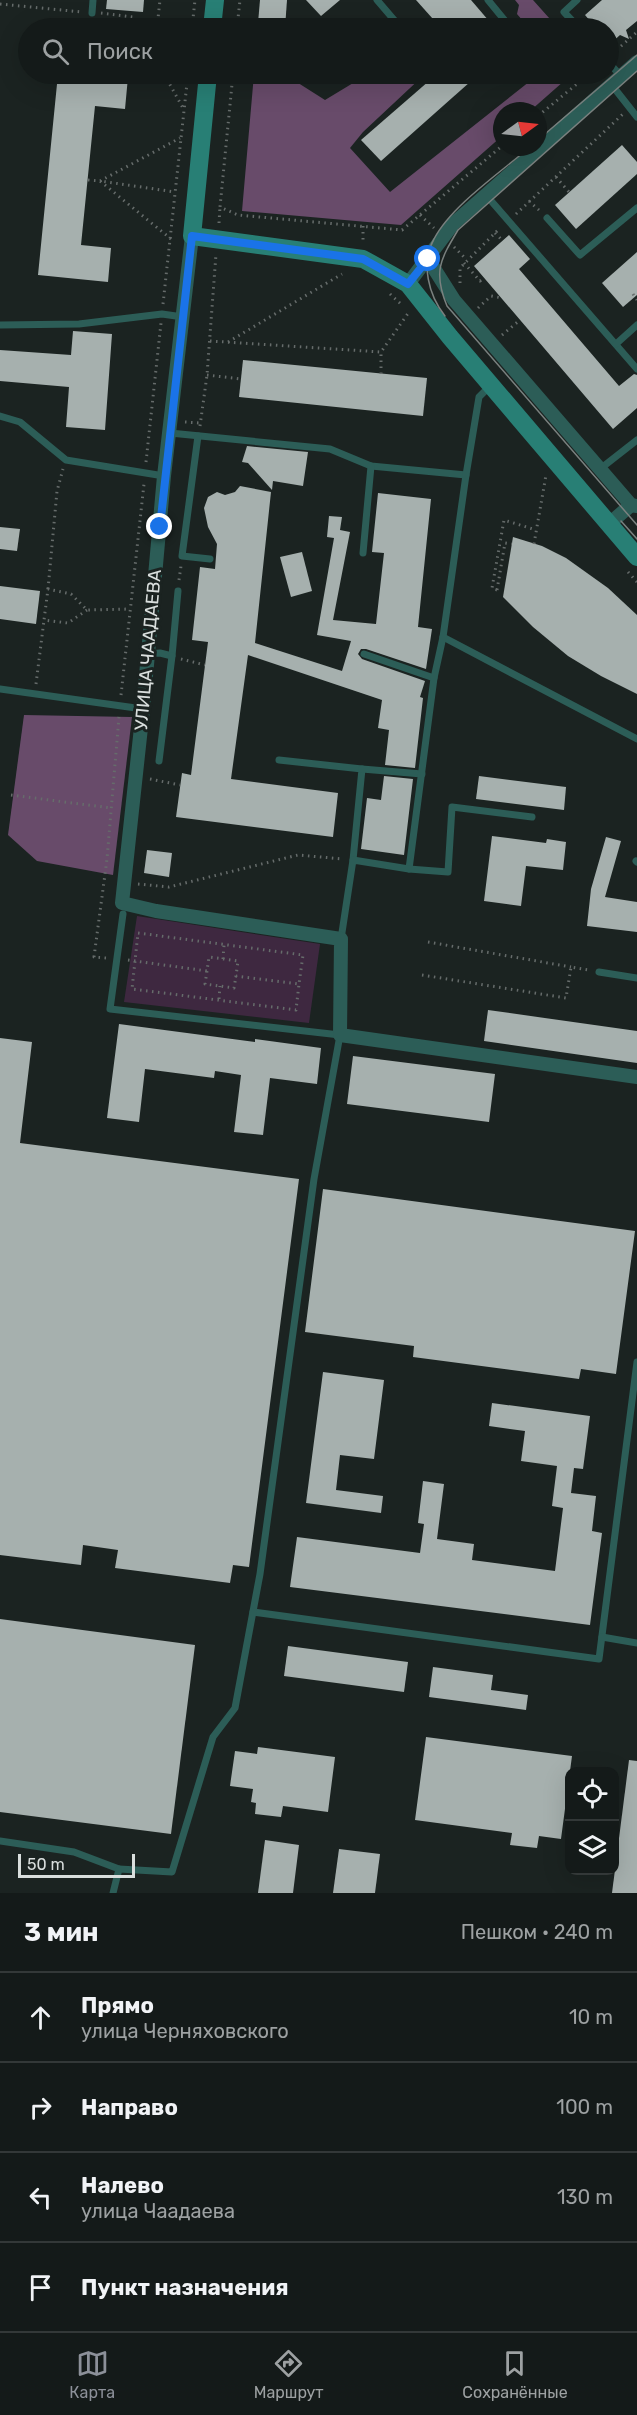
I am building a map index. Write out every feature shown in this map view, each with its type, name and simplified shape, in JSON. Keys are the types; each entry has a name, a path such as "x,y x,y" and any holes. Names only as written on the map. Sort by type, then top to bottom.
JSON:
{"street":[{"path":"213,18 215,0"},
{"path":"619,77 637,62"},
{"name":"УЛИЦА ЧААДАЕВА","path":"122,908 164,476 207,84"},
{"path":"408,284 453,224 611,84"},
{"path":"192,236 363,259 408,284 609,524 630,561"},
{"path":"428,259 454,300 634,505 609,524"},
{"path":"122,908 341,939 340,1035 637,1077"}],"lane":[{"path":"92,13 93,0"},
{"path":"377,0 392,18"},
{"path":"488,0 503,18"},
{"path":"570,18 564,12 577,0"},
{"path":"618,84 629,108 637,117"},
{"path":"486,195 637,369"},
{"path":"547,218 580,255 637,208"},
{"path":"0,325 79,324 162,314 183,317"},
{"path":"615,344 637,326"},
{"path":"409,870 434,678 443,637 479,397 491,384"},
{"path":"0,416 20,422 66,460 164,476"},
{"path":"170,433 330,449 371,466 466,475"},
{"path":"198,436 182,556 210,560"},
{"path":"600,469 637,440"},
{"path":"363,553 371,466"},
{"path":"159,761 178,591"},
{"path":"443,637 637,739"},
{"path":"148,654 160,653 172,657"},
{"path":"364,654 434,678"},
{"path":"0,689 143,710"},
{"path":"279,760 422,774"},
{"path":"341,939 354,860 362,769"},
{"path":"354,860 409,870 448,872 452,807 532,817"},
{"path":"0,1841 74,1852 119,1869 172,1872 213,1737 235,1708 253,1612 314,1179 340,1035 110,1009 122,908"},
{"path":"599,972 637,978"},
{"path":"253,1612 599,1659 637,1362"},
{"path":"602,1636 637,1643"},
{"path":"113,1893 119,1869"}],"path":[{"path":"158,18 160,0"},
{"path":"193,18 195,0"},
{"path":"238,18 240,0"},
{"path":"0,4 134,18"},
{"path":"619,49 637,32"},
{"path":"170,84 184,109"},
{"path":"187,84 94,957 207,971"},
{"path":"198,436 207,375 232,84"},
{"path":"547,109 577,84"},
{"path":"460,286 460,268 464,263 629,108"},
{"path":"100,181 181,137"},
{"path":"220,207 238,215 402,230 493,154"},
{"path":"556,177 569,192"},
{"path":"88,180 175,192"},
{"path":"100,181 171,239"},
{"path":"495,233 503,241"},
{"path":"464,263 480,281 484,278"},
{"path":"331,272 351,276"},
{"path":"226,342 342,274"},
{"path":"382,287 413,316"},
{"path":"633,294 637,300"},
{"path":"478,308 491,296 502,298"},
{"path":"381,374 381,352 409,312"},
{"path":"502,335 520,320"},
{"path":"210,341 381,352"},
{"path":"207,375 241,379"},
{"path":"34,694 48,589 57,491 66,460"},
{"path":"539,467 553,484"},
{"path":"534,543 546,476"},
{"path":"512,544 505,543 497,590 492,588 504,520 536,530"},
{"path":"178,591 182,556"},
{"path":"630,561 637,582"},
{"path":"48,589 71,594 87,610"},
{"path":"44,620 68,623 87,610 130,609"},
{"path":"172,657 206,666"},
{"path":"146,778 180,785"},
{"path":"11,795 111,808"},
{"path":"135,884 169,887 298,855 354,860"},
{"path":"138,933 224,945 303,955 296,1010 132,989 138,933"},
{"path":"428,942 599,972"},
{"path":"223,959 224,945"},
{"path":"209,957 238,961 234,988 205,984 207,971 209,957"},
{"path":"422,975 566,998 571,967"},
{"path":"236,976 299,984"},
{"path":"219,999 220,986"}],"shaded area":[{"path":"515,0 533,0 549,18 520,18 517,14 519,5"},
{"path":"253,84 300,84 325,100 351,84 414,84 363,132 350,148 390,192 493,110 493,144 401,225 242,211"},
{"path":"526,84 561,84 540,102 504,102"},
{"path":"24,715 132,717 113,875 37,861 8,835"},
{"path":"137,916 320,944 309,1023 124,1002"}],"building":[{"path":"107,0 144,0 143,12 106,9"},
{"path":"260,0 287,0 286,18 258,18"},
{"path":"306,0 340,0 321,16"},
{"path":"416,0 471,0 486,18 432,18"},
{"path":"602,0 637,0 637,21 626,30 629,39 619,36 619,18 588,18 585,15"},
{"path":"57,84 127,84 125,109 95,106 81,245 111,248 108,282 38,275"},
{"path":"425,84 468,84 381,161 361,140"},
{"path":"622,145 637,162 637,174 576,229 555,205"},
{"path":"509,235 530,259 519,269 619,386 634,374 637,375 637,408 613,429 474,266"},
{"path":"637,252 637,295 623,307 602,283"},
{"path":"73,331 112,334 105,430 66,427 69,387 0,381 0,350 71,355"},
{"path":"243,360 427,378 423,416 239,397"},
{"path":"247,446 308,452 303,486 273,481 272,490 248,463 242,462"},
{"path":"240,486 271,492 255,643 342,671 351,641 317,635 334,538 327,537 329,516 342,517 340,530 350,532 333,620 376,624 384,553 372,552 378,493 431,499 418,627 432,629 426,669 366,649 361,649 358,654 362,659 425,681 420,697 423,698 415,768 385,765 389,730 378,728 382,700 248,655 231,779 338,793 333,837 176,817 182,773 191,775 208,642 192,640 200,567 215,569 217,544 208,527 204,508 208,497 217,492 225,495 235,492"},
{"path":"0,527 20,529 17,551 0,549"},
{"path":"513,537 542,546 566,558 608,588 637,615 637,694 568,656 533,627 503,597"},
{"path":"302,552 312,591 291,597 280,557"},
{"path":"0,586 40,591 36,624 0,619"},
{"path":"384,776 413,779 404,855 361,849 367,798 381,800"},
{"path":"479,776 566,787 564,810 476,799"},
{"path":"492,836 546,843 547,839 566,842 563,870 526,866 521,906 484,901"},
{"path":"606,837 621,841 605,897 637,902 637,932 587,926 591,889"},
{"path":"147,850 172,853 169,877 144,873"},
{"path":"488,1010 637,1031 637,1063 484,1041"},
{"path":"119,1024 255,1042 255,1039 321,1048 317,1084 270,1078 263,1135 234,1132 241,1075 215,1071 214,1078 145,1069 139,1122 107,1118"},
{"path":"0,1038 32,1042 20,1143 299,1179 249,1567 233,1565 230,1583 115,1568 118,1550 83,1545 81,1565 0,1555"},
{"path":"353,1056 495,1074 489,1122 347,1104"},
{"path":"323,1189 635,1231 616,1374 581,1369 579,1379 413,1357 414,1346 305,1332"},
{"path":"323,1372 384,1380 374,1459 340,1455 336,1490 383,1496 381,1513 306,1503"},
{"path":"492,1403 590,1416 583,1469 574,1468 571,1493 596,1496 592,1531 602,1533 590,1625 290,1587 297,1537 420,1553 424,1524 418,1523 423,1481 444,1484 437,1539 474,1544 472,1560 555,1571 563,1508 552,1506 557,1466 521,1461 525,1431 489,1426"},
{"path":"0,1619 195,1645 171,1834 0,1812"},
{"path":"288,1646 408,1662 404,1692 284,1676"},
{"path":"433,1667 493,1675 491,1690 528,1695 526,1710 429,1697"},
{"path":"426,1737 572,1756 571,1767 565,1767 565,1809 561,1839 539,1836 537,1848 510,1845 512,1833 415,1820"},
{"path":"258,1747 335,1757 328,1812 283,1806 281,1817 255,1814 256,1803 251,1802 253,1789 230,1786 235,1751 257,1754"},
{"path":"629,1760 637,1761 637,1893 612,1893 614,1875 619,1875 619,1838"},
{"path":"265,1840 299,1845 293,1893 258,1893"},
{"path":"339,1849 380,1854 375,1893 333,1893"}],"tram line":[{"path":"619,70 637,55"},
{"path":"637,71 458,230 440,266 440,284 447,306 637,525"},
{"path":"547,132 603,84"},
{"path":"445,316 439,308 428,279 428,258 434,239 464,202 519,156"},
{"path":"621,521 637,539"}],"route":[{"path":"160,527 192,236 363,259 408,284 428,259"}]}
